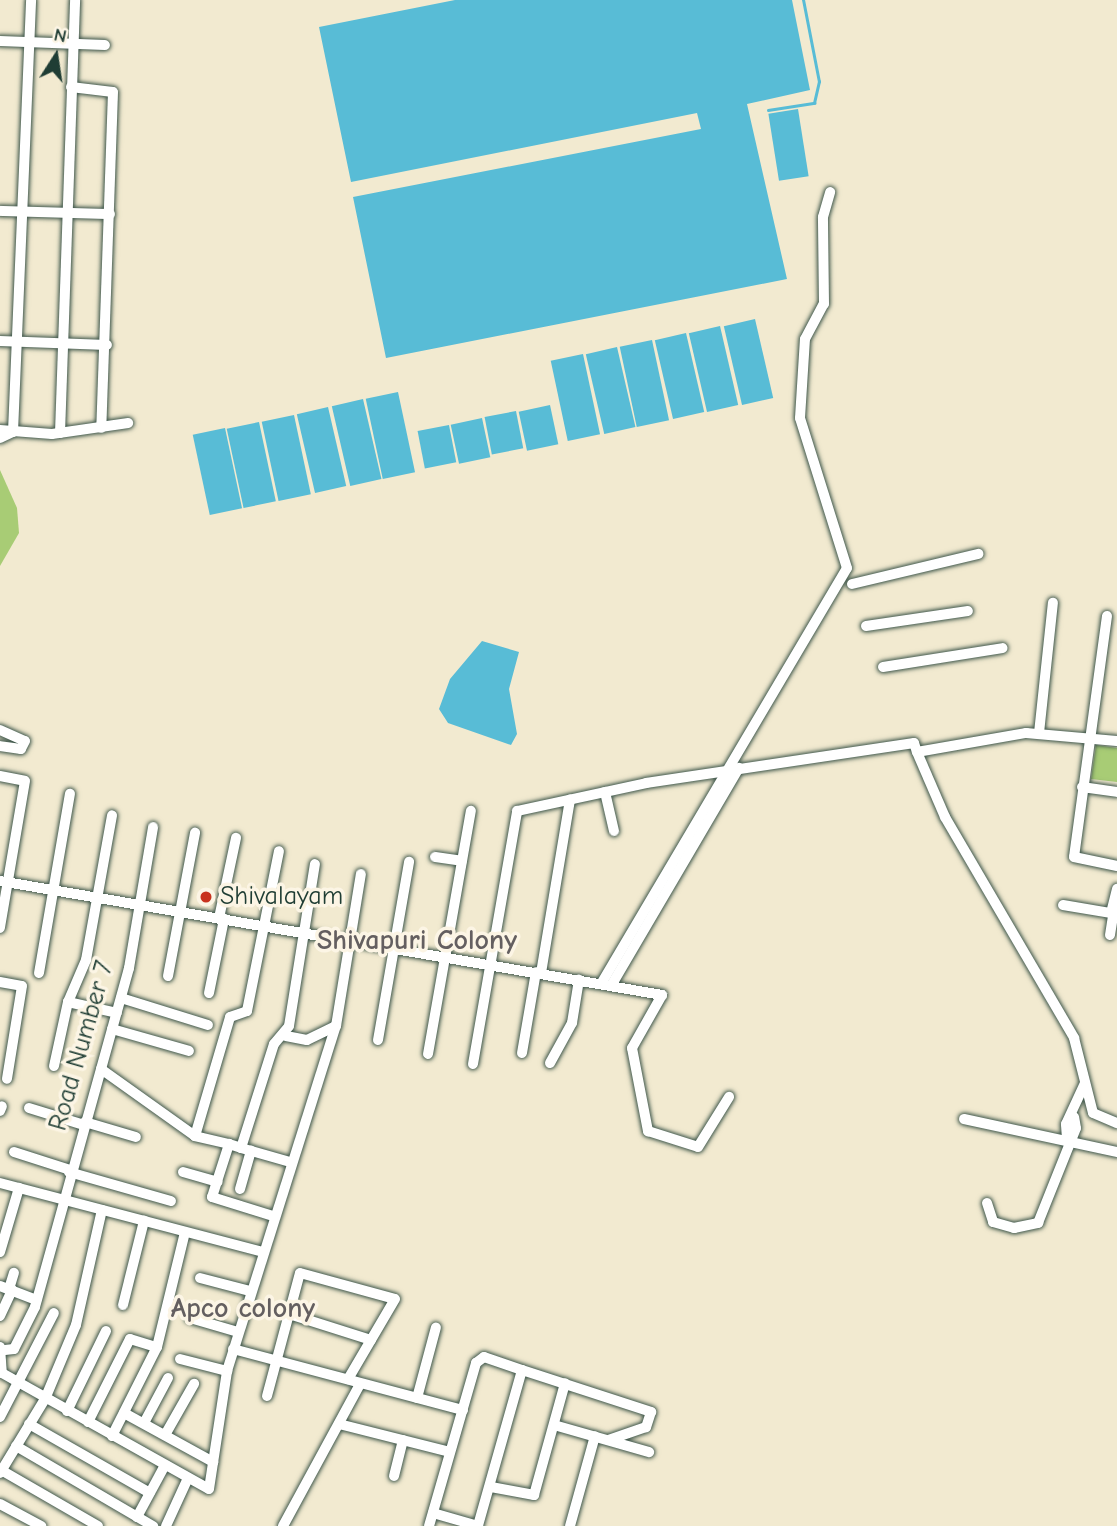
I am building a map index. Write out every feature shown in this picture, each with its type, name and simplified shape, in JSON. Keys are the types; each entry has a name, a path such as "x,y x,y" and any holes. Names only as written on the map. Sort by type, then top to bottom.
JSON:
{"street":[{"path":"13,432 31,0"},
{"path":"60,433 65,213 75,0"},
{"path":"0,41 105,45"},
{"path":"71,87 113,92 107,345 101,428"},
{"path":"606,985 847,568 800,418 805,340 824,304 823,216 830,192"},
{"path":"0,211 110,214"},
{"path":"0,341 107,345"},
{"path":"0,430 60,433 128,423"},
{"path":"0,438 13,432"},
{"path":"852,584 978,554"},
{"path":"1039,730 1053,603"},
{"path":"866,626 968,611"},
{"path":"1107,616 1088,735 1074,857 1117,866"},
{"path":"883,667 1003,648"},
{"path":"0,730 25,741 21,749 0,746"},
{"path":"917,752 1039,730 1117,735"},
{"path":"1088,735 1117,741"},
{"path":"473,1064 517,811 733,769 914,743 944,817 1069,1028 1086,1080 1093,1113 1117,1123"},
{"path":"0,776 25,781 4,882 0,928"},
{"path":"1082,787 1117,792"},
{"path":"605,792 614,831"},
{"path":"38,974 70,794"},
{"path":"522,1053 570,799"},
{"path":"428,1054 471,811"},
{"path":"54,1066 68,1002 86,960 112,815"},
{"name":"Road Number 7","path":"3,1349 21,1339 36,1300 60,1199 121,998 141,904 153,827"},
{"path":"168,976 194,833"},
{"path":"209,993 236,838"},
{"path":"195,1136 230,1017 247,1011 279,850"},
{"path":"435,856 462,861"},
{"path":"378,1040 409,862"},
{"path":"286,1036 315,864"},
{"path":"3,1349 1,1373 209,1489 227,1371 233,1349 260,1251 336,1027 361,874"},
{"path":"4,882 304,931 662,995 632,1048 651,1134 698,1147 729,1097"},
{"path":"1110,935 1117,889"},
{"path":"1063,905 1114,911"},
{"path":"550,1063 572,1023 579,980"},
{"path":"0,982 22,986 7,1079"},
{"path":"121,998 208,1024"},
{"path":"68,1002 117,1013"},
{"path":"240,1189 246,1150 274,1044 286,1036 307,1040 336,1027"},
{"path":"113,1029 188,1051"},
{"path":"100,1069 195,1136 290,1162"},
{"path":"987,1203 993,1222 1014,1228 1038,1223 1067,1139 1066,1124 1074,1117 1086,1080"},
{"path":"29,1108 136,1137"},
{"path":"964,1119 1067,1139 1117,1152"},
{"path":"229,1144 212,1197 273,1216"},
{"path":"14,1152 171,1201"},
{"path":"183,1172 218,1182"},
{"path":"0,1183 260,1251"},
{"path":"0,1252 19,1188"},
{"path":"98,1526 1,1471 45,1399 76,1325 102,1210"},
{"path":"123,1305 144,1221"},
{"path":"111,1436 157,1347 185,1232"},
{"path":"0,1316 14,1273"},
{"path":"267,1396 300,1273 391,1296 394,1303 348,1379"},
{"path":"200,1278 250,1291"},
{"path":"7,1289 36,1300"},
{"path":"0,1418 54,1313"},
{"path":"289,1314 371,1340"},
{"path":"190,1318 238,1332"},
{"path":"416,1398 436,1327"},
{"path":"67,1411 106,1331"},
{"path":"88,1422 130,1339 157,1347"},
{"path":"233,1349 463,1410"},
{"path":"180,1359 227,1371"},
{"path":"429,1526 478,1359 565,1383 651,1412 646,1427 610,1440"},
{"path":"433,1513 478,1526 522,1370"},
{"path":"144,1423 168,1378"},
{"path":"491,1487 534,1494 565,1383"},
{"path":"165,1435 194,1384"},
{"path":"283,1526 360,1384"},
{"path":"124,1413 213,1462"},
{"path":"29,1424 150,1493"},
{"path":"339,1424 450,1452"},
{"path":"554,1425 649,1452"},
{"path":"570,1526 595,1436"},
{"path":"394,1476 403,1440"},
{"path":"16,1446 153,1526"},
{"path":"137,1517 165,1465"},
{"path":"166,1526 188,1478"},
{"path":"0,1519 3,1506 24,1522 41,1526"}],"green space":[{"path":"0,470 17,508 19,533 0,566"},
{"path":"1096,745 1117,748 1117,782 1091,779"}],"water":[{"path":"455,0 792,0 810,90 747,104 787,279 386,358 353,197 701,129 697,113 351,182 319,27"},
{"path":"798,109 809,176 779,181 768,114"},
{"path":"755,319 773,398 742,405 724,326"},
{"path":"720,326 738,405 707,412 689,333"},
{"path":"686,333 704,412 673,419 655,340"},
{"path":"652,340 669,420 637,427 620,347"},
{"path":"617,347 635,427 604,434 586,354"},
{"path":"583,354 600,434 568,441 551,361"},
{"path":"398,392 415,472 383,479 366,399"},
{"path":"363,399 381,479 350,486 332,406"},
{"path":"550,405 558,444 527,451 519,412"},
{"path":"328,407 346,486 315,493 297,414"},
{"path":"516,411 523,448 492,454 485,417"},
{"path":"294,415 311,494 279,501 262,422"},
{"path":"482,418 490,457 459,464 451,425"},
{"path":"259,422 276,501 244,508 227,429"},
{"path":"449,425 456,462 425,468 418,431"},
{"path":"225,428 242,508 210,515 193,435"},
{"path":"482,641 519,652 509,689 517,734 511,745 448,723 439,709 450,679"}],"waterway":[{"path":"768,110 814,103 819,82 803,0"}],"place":[{"name":"Shivalayam","path":"206,897"}],"district":[{"name":"Shivapuri Colony","path":"417,940"},
{"name":"Apco colony","path":"243,1308"}]}
